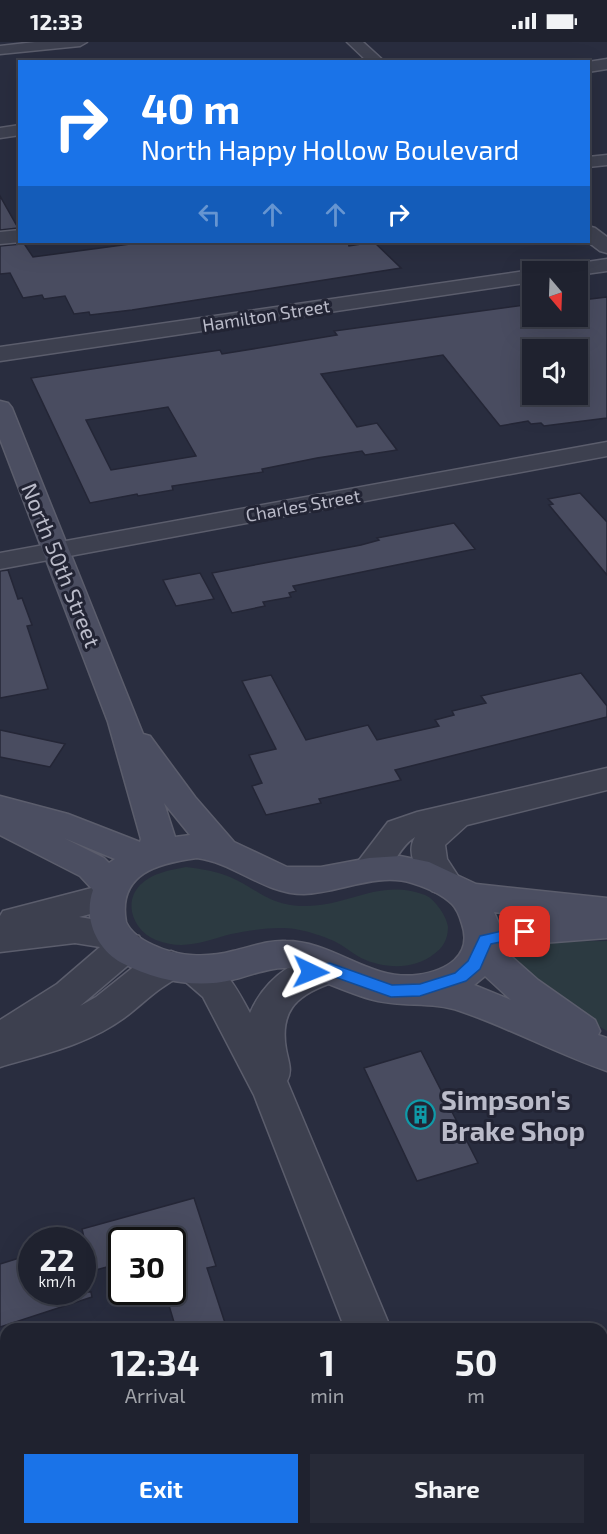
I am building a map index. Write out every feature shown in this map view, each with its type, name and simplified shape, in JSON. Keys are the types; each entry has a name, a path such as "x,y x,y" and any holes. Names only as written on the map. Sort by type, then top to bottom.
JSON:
{"main road":[{"name":"North 50th Street","path":"0,408 124,722 158,839 150,855"},
{"name":"North 50th Street","path":"124,722 183,806 222,850"},
{"path":"0,807 56,822 150,855"},
{"path":"0,821 92,867 109,892"},
{"path":"607,911 455,889 424,872 401,867 370,868 329,878 303,881 279,878 222,850 197,846 150,855 117,875 109,892 107,924 120,941 146,958 183,967 213,969 268,955 298,955 391,991 440,991 462,996 607,1052"},
{"path":"420,990 460,977 474,965 483,945 481,925 455,889"},
{"path":"483,945 542,930 607,925"},
{"path":"483,945 525,990 607,1052"}],"street":[{"path":"0,50 80,42"},
{"path":"354,42 376,60"},
{"path":"590,67 607,64"},
{"path":"0,132 18,130"},
{"path":"590,162 607,160"},
{"path":"590,234 607,247"},
{"path":"0,238 18,236"},
{"path":"588,268 607,265"},
{"name":"Hamilton Street","path":"0,354 522,277"},
{"name":"Charles Street","path":"0,561 607,449"},
{"path":"370,868 400,830 607,779"},
{"path":"455,889 430,861 428,844 435,834 456,816"},
{"path":"0,925 109,892"},
{"path":"0,938 75,930 120,941 70,994 0,1040"},
{"path":"0,1051 68,1032 110,1008 149,975 183,967 216,987 274,1095 366,1323"},
{"path":"274,1095 265,1032 273,1002 296,979 311,972 330,969"}],"shaded area":[{"path":"186,867 225,875 274,900 293,905 321,905 379,891 409,891 425,895 443,914 448,927 447,935 440,949 434,954 417,963 399,966 370,962 330,939 288,928 246,931 185,945 156,940 142,931 133,917 132,900 135,892 150,878"},
{"path":"607,941 607,1031 541,992 508,965 504,948 519,942"}],"building":[{"path":"0,196 18,228 0,230"},
{"path":"24,243 33,257 138,243 348,243 349,246 375,243 401,268 132,310 90,315 89,312 74,314 65,296 44,299 42,295 23,298 10,273 0,274 0,246"},
{"path":"607,297 607,418 544,426 541,423 531,424 528,421 500,426 443,355 321,374 357,427 377,423 397,450 365,455 362,451 317,458 262,469 263,472 172,486 173,490 90,503 31,378 220,350 222,354 337,335 334,331 522,305 522,327 588,327 588,299","holes":["168,407 196,456 111,470 86,420"]},
{"path":"580,493 607,522 607,575 549,505 553,504 548,499"},
{"path":"454,523 475,549 293,586 296,591 289,593 291,597 263,602 265,606 232,613 212,573 361,545 379,540 377,538"},
{"path":"8,570 18,599 22,598 32,625 27,626 48,689 0,698 0,571"},
{"path":"200,573 214,599 176,606 163,580"},
{"path":"581,673 607,706 607,717 395,770 401,780 319,799 321,803 266,815 252,786 262,783 249,755 276,749 242,681 271,675 306,740 368,725 377,740 439,726 435,720 454,715 452,711 486,703 481,696"},
{"path":"0,730 65,744 50,767 0,757"},
{"name":"Simpson's Brake Shop","path":"421,1051 478,1163 417,1181 364,1068"},
{"path":"194,1198 216,1266 207,1268 225,1323 174,1323 169,1305 186,1305 186,1227 108,1227 108,1267 96,1270 96,1227 89,1227"},
{"path":"18,1258 18,1305 67,1305 12,1323 0,1323 0,1264"}],"place":[{"name":"Simpson's Brake Shop","path":"420,1115"}],"route":[{"path":"311,972 330,969 391,991 420,990 460,977 474,965 485,940 525,932"}]}
